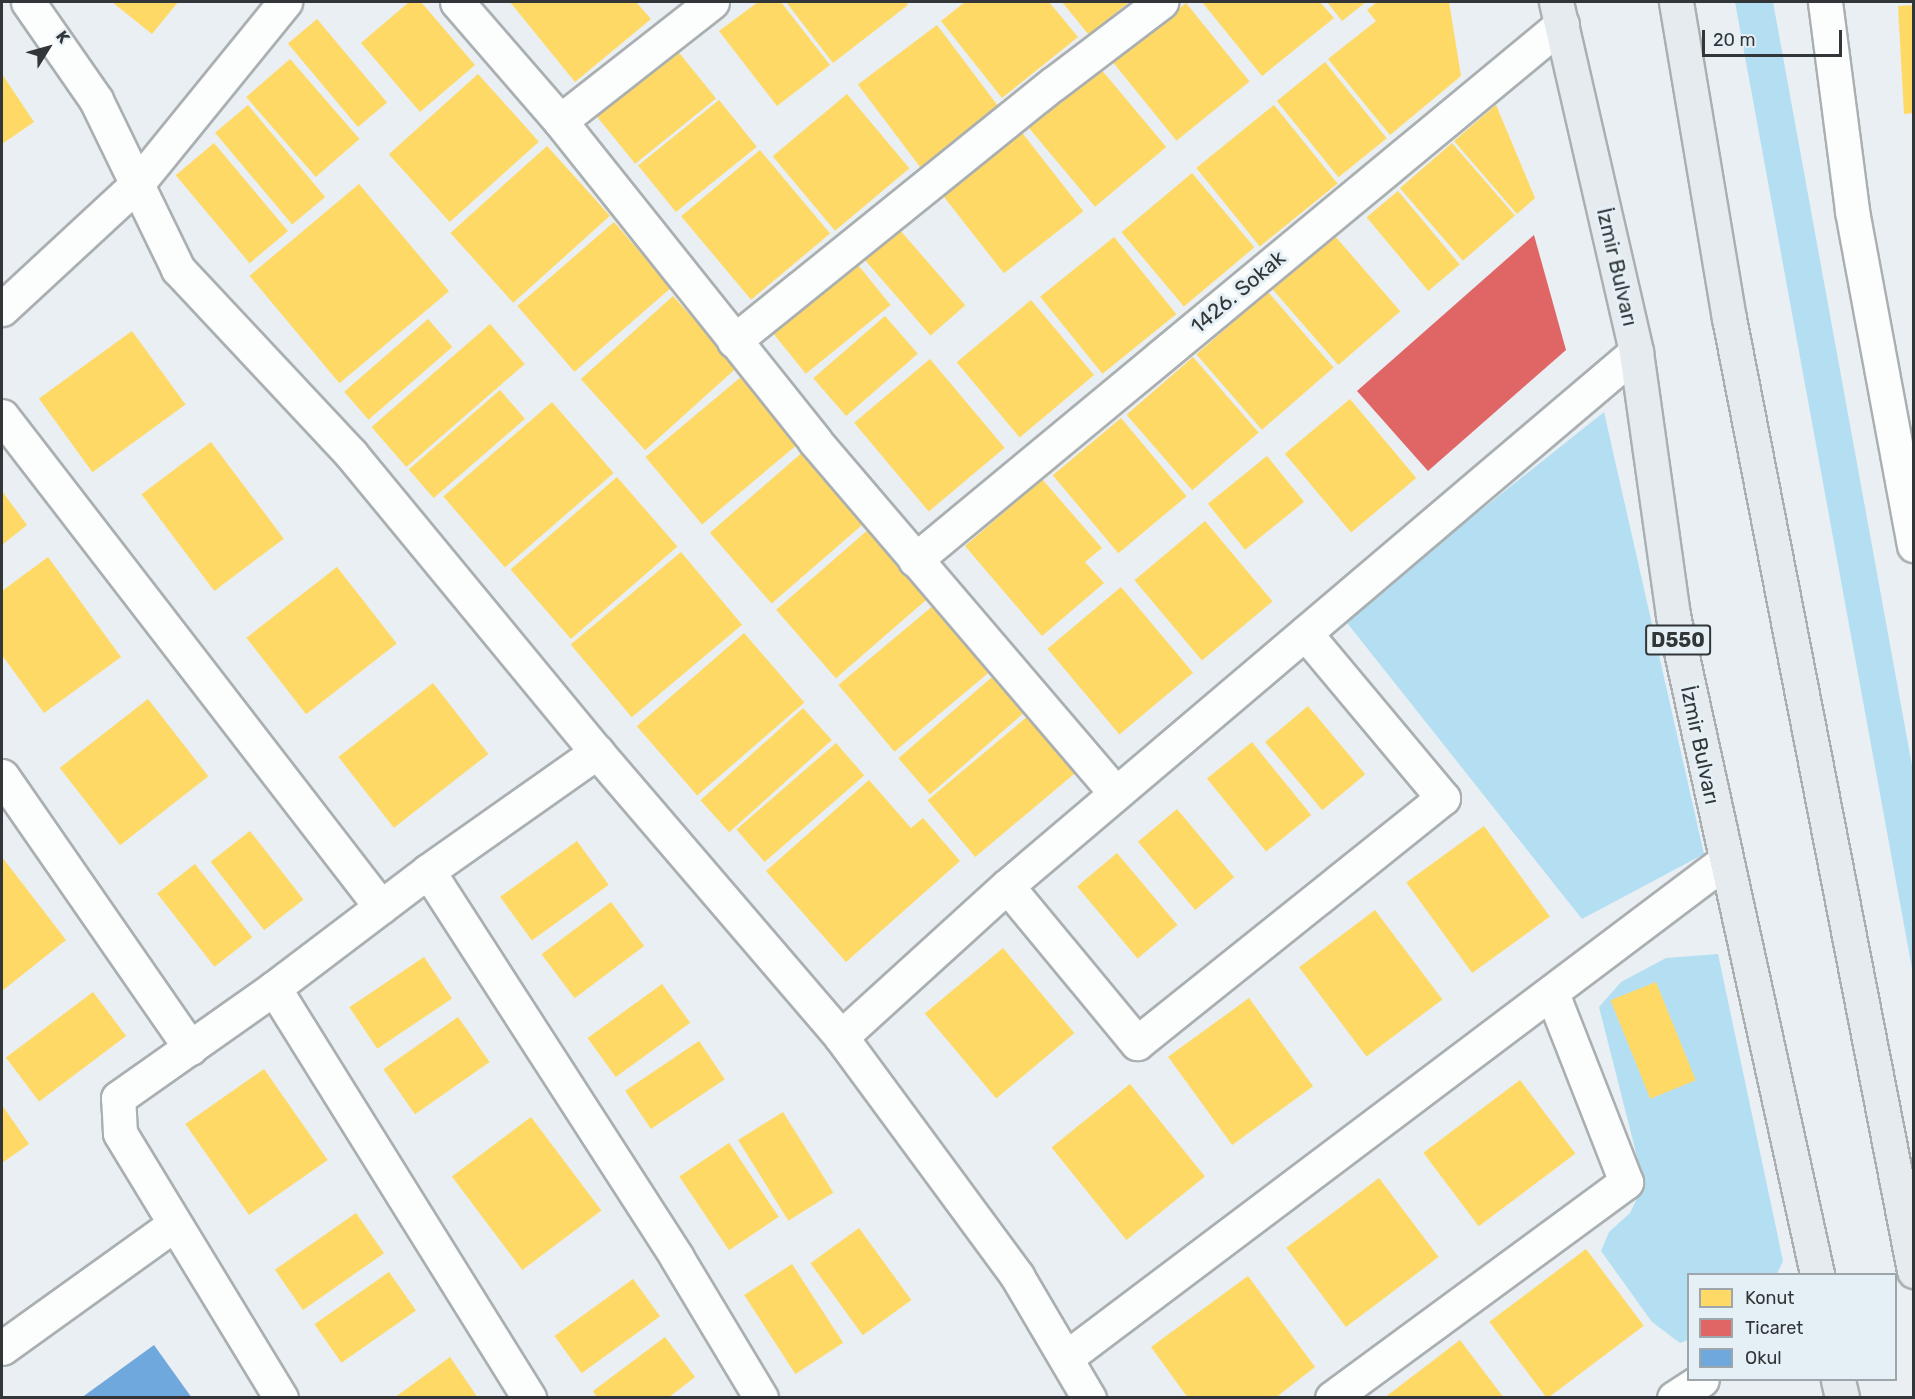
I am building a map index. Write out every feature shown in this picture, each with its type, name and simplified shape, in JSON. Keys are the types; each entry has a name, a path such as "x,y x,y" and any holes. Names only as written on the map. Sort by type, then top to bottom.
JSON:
{"highway":[{"path":"1676,2 1729,318 1914,1271"},
{"name":"İzmir Bulvarı","path":"1559,13 1636,352 1672,615 1817,1273"},
{"path":"1838,1381 1842,1398"}],"street":[{"path":"28,2 96,100 178,269 351,454 597,752 841,1036 1017,1276 1067,1357 1089,1398"},
{"path":"2,309 138,184 285,2"},
{"path":"457,2 560,121 734,340 915,560 1116,793"},
{"path":"560,121 712,2"},
{"path":"734,340 1053,84 1161,2"},
{"path":"1825,2 1852,211 1914,545"},
{"name":"1426. Sokak","path":"915,560 1559,13"},
{"path":"841,1036 1006,886 1636,352"},
{"path":"2,416 381,907"},
{"path":"1006,886 1137,1043 1443,798 1305,633"},
{"path":"281,1398 173,1225 120,1133 118,1098 274,988 428,871 597,752"},
{"path":"2,776 190,1048"},
{"path":"1067,1357 1725,861"},
{"path":"428,871 678,1258 761,1398"},
{"path":"274,988 529,1398"},
{"path":"1332,1398 1626,1182 1552,993"},
{"path":"2,1348 173,1225"},
{"path":"1674,1398 1700,1381"}],"shaded area":[{"path":"1735,2 1773,2 1913,771 1913,974"},
{"path":"1604,412 1704,854 1582,919 1344,619"},
{"path":"1718,954 1783,1261 1777,1273 1687,1273 1687,1340 1680,1343 1652,1322 1601,1251 1609,1232 1630,1213 1644,1184 1599,1007 1621,982 1666,958"}],"building: Konut":[{"path":"112,2 178,2 152,34"},
{"path":"409,2 421,2 475,65 420,112 361,43"},
{"path":"510,2 636,2 651,19 575,82"},
{"path":"758,2 781,2 830,65 777,106 719,31"},
{"path":"786,2 906,2 908,5 833,63"},
{"path":"965,2 1049,2 1078,37 1002,98 941,21"},
{"path":"1062,2 1129,2 1089,35"},
{"path":"1202,2 1320,2 1334,18 1262,76"},
{"path":"1327,2 1366,2 1342,21"},
{"path":"1377,2 1449,2 1461,76 1390,135 1328,59 1376,21 1367,10"},
{"path":"1186,3 1250,81 1177,141 1113,62"},
{"path":"1914,5 1914,113 1904,114 1898,6"},
{"path":"317,19 387,102 358,127 288,43"},
{"path":"937,25 1001,110 922,170 858,85"},
{"path":"672,44 716,98 635,164 591,109"},
{"path":"290,59 360,139 316,177 246,97"},
{"path":"1325,62 1387,138 1338,177 1277,101"},
{"path":"1100,68 1166,147 1095,207 1029,128"},
{"path":"2,74 34,122 2,144"},
{"path":"478,74 539,142 450,222 389,154"},
{"path":"847,94 909,168 835,231 773,156"},
{"path":"719,100 757,147 676,212 638,165"},
{"path":"248,105 325,197 292,225 215,133"},
{"path":"1274,105 1338,183 1260,246 1196,168"},
{"path":"1496,105 1535,198 1517,214 1454,141"},
{"path":"1020,130 1083,211 1004,273 940,192"},
{"path":"214,143 288,231 250,263 176,175"},
{"path":"1452,143 1515,215 1463,261 1400,188"},
{"path":"547,146 610,216 513,303 450,233"},
{"path":"760,150 830,233 751,300 681,216"},
{"path":"1192,173 1254,247 1184,306 1122,232"},
{"path":"359,184 449,291 339,383 249,276"},
{"path":"1398,191 1460,265 1428,291 1367,217"},
{"path":"614,222 671,288 574,372 517,306"},
{"path":"899,229 965,305 931,335 864,259"},
{"path":"1334,235 1400,311 1338,365 1272,289"},
{"path":"1114,237 1176,314 1102,374 1040,297"},
{"path":"854,260 891,305 806,374 769,329"},
{"path":"1268,292 1334,367 1262,430 1196,354"},
{"path":"673,296 737,367 645,450 581,379"},
{"path":"1031,300 1094,375 1020,437 957,362"},
{"path":"885,316 918,354 846,416 813,378"},
{"path":"428,319 452,347 369,420 344,392"},
{"path":"490,324 525,364 406,467 372,427"},
{"path":"132,331 185,405 92,472 39,399"},
{"path":"1193,357 1259,432 1192,490 1127,415"},
{"path":"930,359 1005,448 929,511 854,423"},
{"path":"742,376 799,443 702,524 645,457"},
{"path":"500,390 525,419 434,498 409,469"},
{"path":"1350,399 1416,478 1351,533 1285,454"},
{"path":"552,402 614,473 505,567 443,496"},
{"path":"1121,418 1187,496 1118,553 1053,475"},
{"path":"211,442 284,539 214,591 142,494"},
{"path":"805,450 867,521 772,604 710,533"},
{"path":"1267,456 1304,502 1245,550 1208,504"},
{"path":"617,477 677,546 571,639 511,570"},
{"path":"1042,479 1102,548 1085,562 1104,583 1042,636 965,546"},
{"path":"2,491 27,525 2,545"},
{"path":"1205,521 1272,601 1202,661 1135,580"},
{"path":"869,529 929,598 836,678 776,610"},
{"path":"681,552 742,625 632,717 571,645"},
{"path":"48,557 121,657 44,713 2,655 2,591"},
{"path":"337,567 397,643 306,714 246,638"},
{"path":"1121,587 1193,673 1119,735 1047,649"},
{"path":"935,604 991,671 894,752 838,685"},
{"path":"744,633 804,702 697,796 637,726"},
{"path":"992,677 1023,713 930,795 898,758"},
{"path":"433,683 488,754 394,828 338,757"},
{"path":"148,699 208,776 120,845 60,768"},
{"path":"1308,706 1365,774 1322,810 1265,742"},
{"path":"803,708 832,740 729,832 700,800"},
{"path":"1028,716 1076,773 975,857 928,800"},
{"path":"1252,742 1311,815 1266,852 1207,779"},
{"path":"836,743 864,775 765,862 736,830"},
{"path":"869,780 911,828 923,818 960,861 846,962 766,871"},
{"path":"1177,809 1234,877 1195,910 1138,842"},
{"path":"1484,826 1550,917 1472,973 1406,882"},
{"path":"250,831 304,900 264,930 211,862"},
{"path":"577,841 609,885 532,941 500,897"},
{"path":"1117,853 1177,925 1138,958 1077,886"},
{"path":"2,857 66,940 2,991"},
{"path":"195,864 252,937 214,967 157,894"},
{"path":"611,902 644,946 575,998 542,954"},
{"path":"1375,910 1442,999 1367,1057 1299,967"},
{"path":"1003,948 1074,1033 996,1099 925,1014"},
{"path":"424,957 452,998 377,1049 349,1007"},
{"path":"1656,982 1696,1080 1650,1099 1611,1000"},
{"path":"662,984 690,1023 616,1077 588,1038"},
{"path":"93,992 126,1036 39,1102 6,1058"},
{"path":"1249,998 1313,1086 1232,1145 1168,1057"},
{"path":"458,1017 490,1062 415,1114 383,1069"},
{"path":"699,1041 725,1079 651,1129 625,1091"},
{"path":"264,1069 328,1160 249,1215 185,1124"},
{"path":"1520,1080 1575,1153 1479,1226 1423,1153"},
{"path":"1130,1084 1205,1176 1126,1240 1052,1148"},
{"path":"2,1105 29,1144 2,1163"},
{"path":"783,1112 833,1193 788,1221 738,1140"},
{"path":"531,1117 601,1210 522,1270 452,1177"},
{"path":"729,1143 779,1217 729,1250 679,1177"},
{"path":"1379,1178 1439,1257 1346,1327 1286,1248"},
{"path":"356,1213 384,1253 303,1310 275,1270"},
{"path":"859,1228 911,1300 863,1335 810,1263"},
{"path":"1586,1249 1644,1326 1547,1398 1489,1322"},
{"path":"792,1264 843,1343 795,1374 744,1295"},
{"path":"389,1272 416,1311 341,1363 314,1324"},
{"path":"1248,1276 1315,1367 1275,1398 1188,1398 1151,1347"},
{"path":"633,1279 660,1316 582,1373 555,1336"},
{"path":"665,1337 695,1377 668,1398 597,1398 593,1391"},
{"path":"1460,1340 1504,1398 1384,1398"},
{"path":"450,1357 478,1398 394,1398"}],"building: Ticaret":[{"path":"1534,235 1566,350 1428,471 1357,391"}],"building: Okul":[{"path":"154,1345 192,1398 81,1398"}]}
